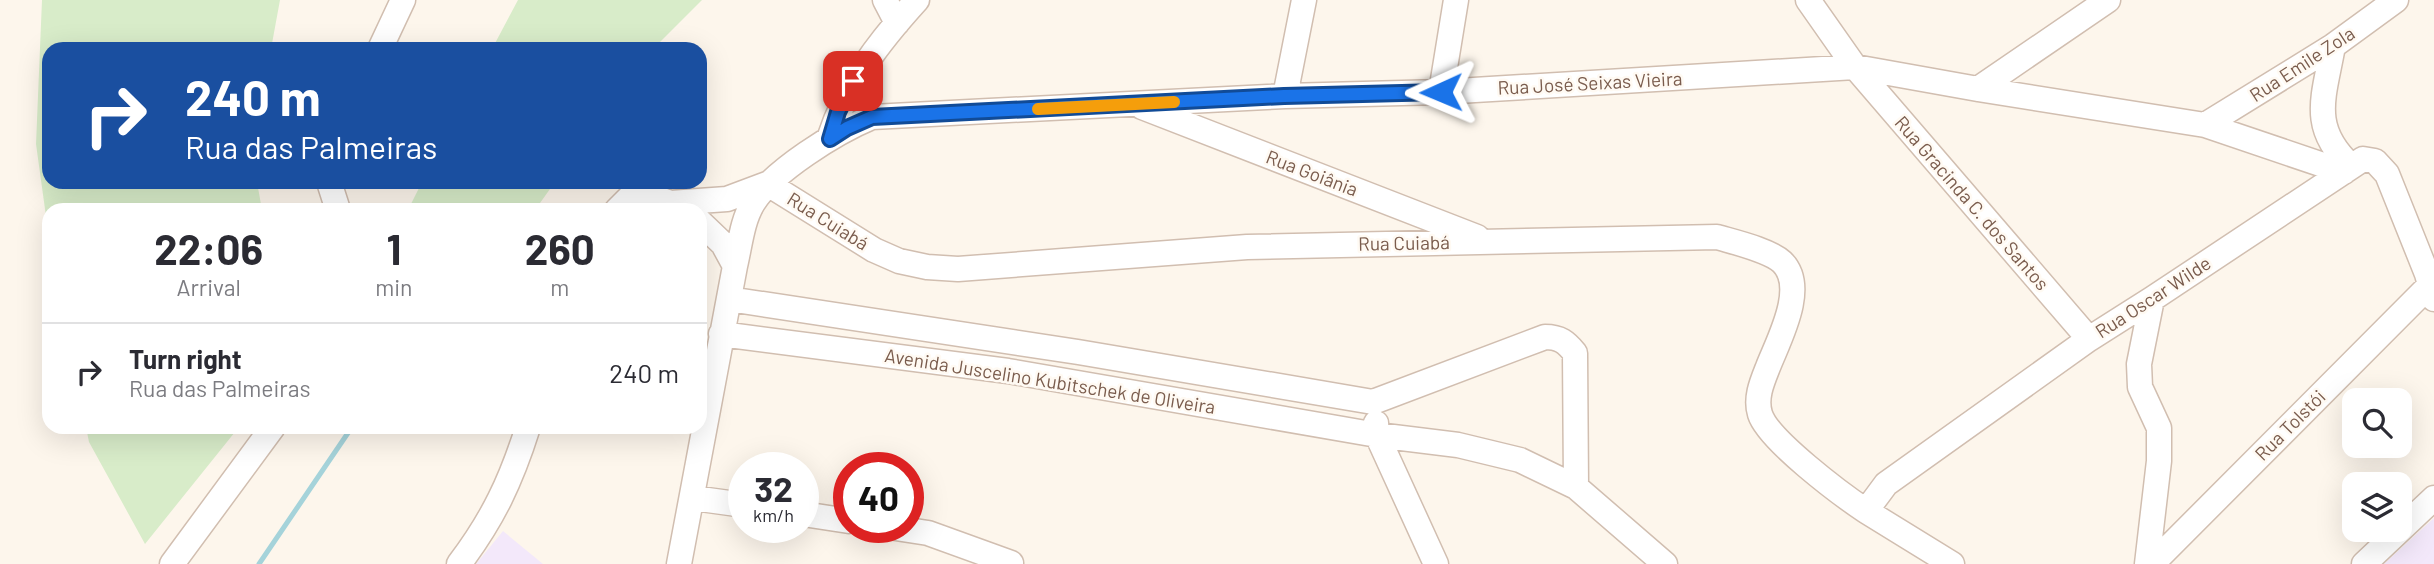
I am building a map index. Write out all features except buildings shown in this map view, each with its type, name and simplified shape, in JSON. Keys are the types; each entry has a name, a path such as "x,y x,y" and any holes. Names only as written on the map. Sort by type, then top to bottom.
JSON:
{"street":[{"path":"383,42 403,0"},
{"path":"885,0 897,23"},
{"path":"830,139 838,112 853,81 918,0"},
{"path":"1284,96 1304,0"},
{"path":"1441,92 1455,0"},
{"name":"Rua Gracinda C. dos Santos","path":"1808,0 1855,67 2089,339"},
{"path":"1978,89 2108,0"},
{"name":"Rua Emile Zola","path":"2205,125 2333,46 2396,0"},
{"path":"2333,46 2321,113 2329,140 2348,169 2362,159 2375,161 2387,174 2431,283"},
{"name":"Rua José Seixas Vieira","path":"768,184 847,128 872,117 1284,96 1441,92 1855,67 2205,125 2348,169"},
{"name":"Rua Goiânia","path":"1135,104 1489,241"},
{"name":"Rua Oscar Wilde","path":"1866,511 1886,484 2089,339 2348,169"},
{"path":"702,203 727,199 768,184"},
{"path":"707,416 744,226 752,205 768,184"},
{"name":"Rua Cuiabá","path":"768,184 874,250 899,261 958,270 1247,247 1717,237 1752,247 1782,262 1793,282 1791,310 1759,390 1760,415 1775,436 1841,494 1866,511"},
{"path":"624,203 632,195 644,194 666,203"},
{"path":"707,229 723,244 735,266"},
{"name":"Rua Tolstói","path":"2149,564 2431,283"},
{"name":"Avenida Juscelino Kubitschek de Oliveira","path":"729,299 1010,341 1373,402"},
{"path":"2149,564 2159,461 2158,428 2140,387 2139,364 2152,299"},
{"name":"Avenida Juscelino Kubitschek de Oliveira","path":"721,334 1008,371 1377,435 1458,445 1520,460 1577,487 1665,564"},
{"path":"1436,564 1377,435 1373,402 1545,337 1557,337 1567,343 1575,353 1577,487"},
{"path":"1008,371 1010,341"},
{"path":"173,564 268,434"},
{"path":"460,564 485,531 516,466 526,434"},
{"path":"679,564 704,434"},
{"path":"693,498 728,503"},
{"path":"2364,564 2434,498"},
{"path":"1866,511 1952,564"},
{"path":"924,532 1012,563"}],"shaded area":[{"path":"2434,518 2434,564 2384,564 2408,542 2412,542 2412,538"},
{"path":"503,531 543,564 476,564"}],"green space":[{"path":"42,0 280,0 272,42 42,42 42,187 36,144"},
{"path":"518,0 702,0 660,42 496,42"},
{"path":"42,189 258,189 261,203 44,203"},
{"path":"418,189 550,189 540,203 412,203"},
{"path":"87,434 233,434 145,544 89,442"}],"waterway":[{"path":"259,564 347,434"}],"slow traffic":[{"path":"1038,109 1174,102"}],"route":[{"path":"853,81 838,112 830,139 872,117 1284,96 1441,92"}]}
